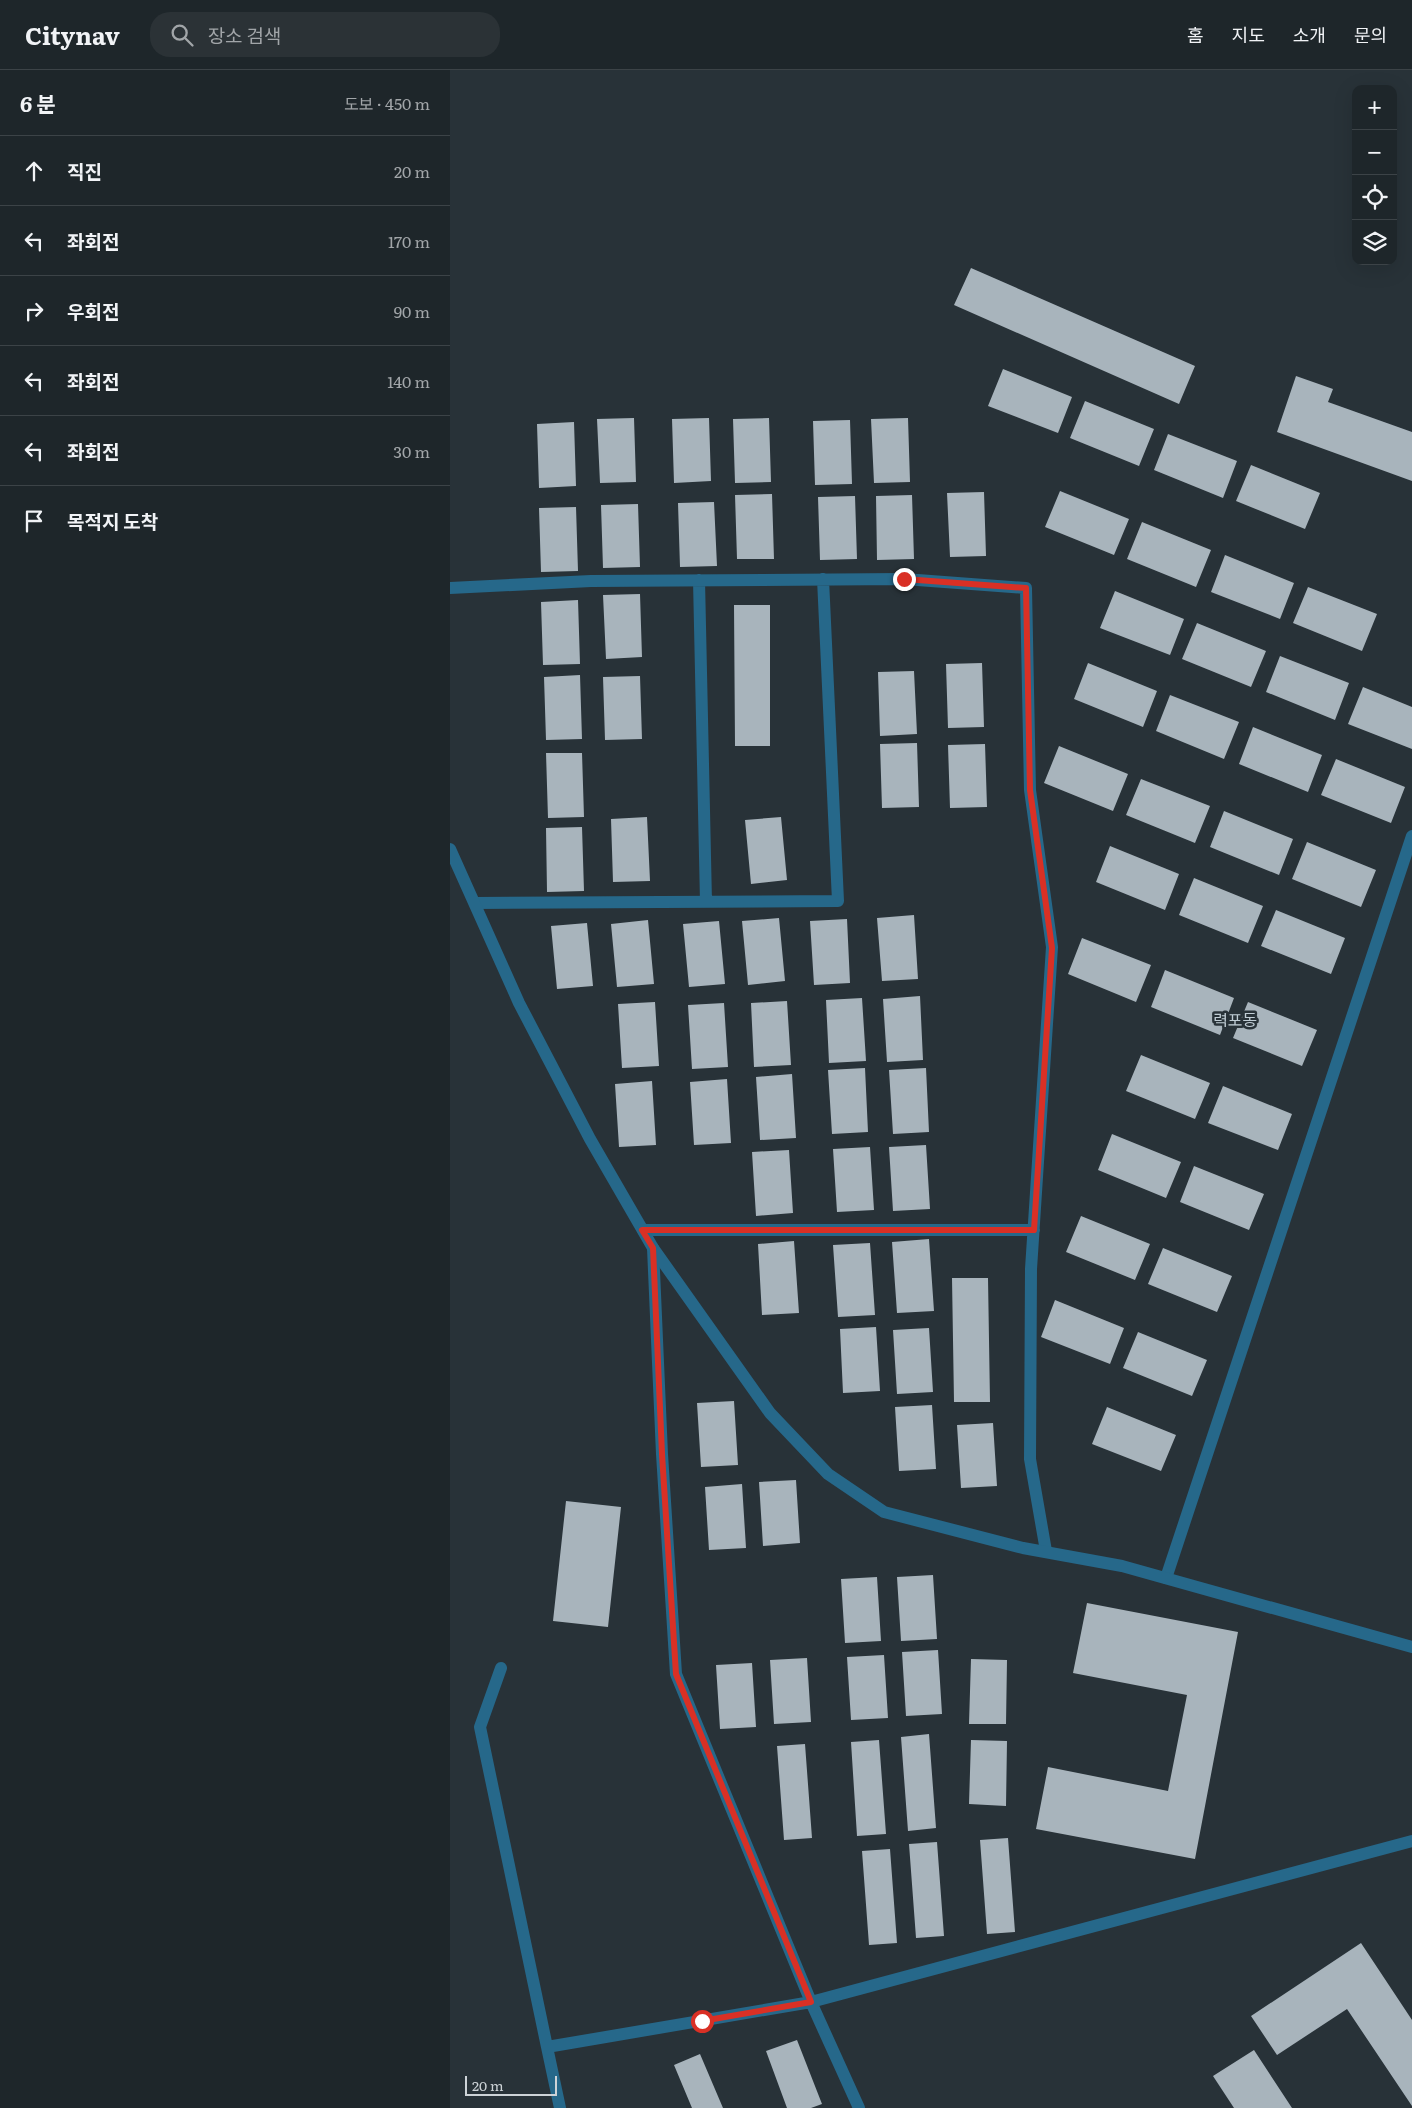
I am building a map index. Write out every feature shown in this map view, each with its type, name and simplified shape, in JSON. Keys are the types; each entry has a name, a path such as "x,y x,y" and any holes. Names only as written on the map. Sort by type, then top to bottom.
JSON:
{"street":[{"path":"475,903 838,901 823,579"},
{"path":"450,588 591,581 823,579 904,579 1026,588 1030,790 1052,948 1032,1268 1030,1459 1046,1552"},
{"path":"699,580 706,902"},
{"path":"1166,1578 1412,836"},
{"path":"450,849 524,1012 590,1140 642,1230 770,1413 828,1474 884,1512 1046,1552 1122,1566 1412,1647"},
{"path":"642,1230 1034,1230"},
{"path":"653,1248 662,1454 676,1674 811,2002 859,2108"},
{"path":"500,1668 480,1727 560,2108"},
{"path":"547,2047 811,2002 1412,1841"}],"building":[{"path":"971,268 1195,366 1179,404 954,305"},
{"path":"1003,369 1072,397 1058,433 988,406"},
{"path":"1296,376 1333,389 1328,402 1412,432 1412,481 1277,432"},
{"path":"1085,401 1154,429 1139,466 1070,438"},
{"path":"634,418 636,482 600,483 597,419"},
{"path":"709,418 711,481 674,483 672,419"},
{"path":"769,418 771,482 735,483 733,419"},
{"path":"908,418 910,482 874,483 871,419"},
{"path":"850,420 852,484 815,485 813,421"},
{"path":"574,422 576,486 539,488 537,424"},
{"path":"1168,434 1237,461 1223,498 1154,470"},
{"path":"1251,465 1320,493 1305,529 1236,501"},
{"path":"1060,491 1129,519 1114,555 1045,527"},
{"path":"984,492 986,556 950,557 947,493"},
{"path":"772,494 774,559 737,559 735,495"},
{"path":"912,495 914,559 877,560 876,496"},
{"path":"855,496 857,559 820,560 818,497"},
{"path":"714,502 717,566 680,567 678,503"},
{"path":"638,504 640,567 603,568 601,505"},
{"path":"576,507 578,571 541,572 539,508"},
{"path":"1142,522 1211,550 1196,587 1127,559"},
{"path":"1225,555 1294,583 1280,619 1211,592"},
{"path":"1308,587 1377,614 1362,651 1293,623"},
{"path":"1115,591 1184,619 1170,655 1100,628"},
{"path":"640,594 642,657 606,659 603,595"},
{"path":"578,600 580,664 543,665 541,602"},
{"path":"734,605 770,605 770,746 735,746"},
{"path":"1197,623 1266,651 1251,687 1182,659"},
{"path":"1280,656 1349,683 1335,720 1266,692"},
{"path":"982,663 984,727 948,728 946,664"},
{"path":"1088,663 1157,691 1143,727 1074,699"},
{"path":"914,671 917,734 880,736 878,672"},
{"path":"580,675 582,739 546,740 544,677"},
{"path":"640,676 642,739 605,740 603,677"},
{"path":"1363,687 1412,707 1412,749 1348,724"},
{"path":"1170,695 1239,722 1224,759 1156,731"},
{"path":"1253,727 1322,755 1308,792 1239,764"},
{"path":"917,743 919,807 882,808 880,744"},
{"path":"985,744 987,807 950,808 948,745"},
{"path":"1059,746 1128,774 1113,811 1044,783"},
{"path":"546,753 582,753 584,817 548,818"},
{"path":"1336,759 1405,787 1391,823 1321,795"},
{"path":"1141,779 1210,806 1195,843 1126,815"},
{"path":"1224,811 1293,839 1279,875 1210,847"},
{"path":"647,817 650,881 613,882 611,819"},
{"path":"781,817 787,880 751,884 745,820"},
{"path":"582,827 584,891 547,892 546,828"},
{"path":"1307,842 1376,870 1361,907 1292,879"},
{"path":"1110,846 1179,874 1165,910 1096,882"},
{"path":"1194,878 1263,906 1248,943 1179,915"},
{"path":"1276,910 1345,938 1331,974 1261,946"},
{"path":"914,915 918,979 882,981 877,918"},
{"path":"779,918 785,981 748,985 742,921"},
{"path":"847,919 850,983 814,985 810,921"},
{"path":"648,920 654,984 617,987 611,924"},
{"path":"719,921 725,984 689,987 683,924"},
{"path":"587,923 593,986 557,989 551,926"},
{"path":"1082,938 1151,965 1136,1002 1068,974"},
{"path":"1165,970 1234,998 1220,1035 1151,1007"},
{"path":"920,996 923,1060 887,1062 883,999"},
{"path":"862,998 866,1061 829,1063 826,1000"},
{"path":"787,1001 791,1065 754,1067 751,1003"},
{"path":"655,1002 659,1066 622,1068 618,1004"},
{"path":"1248,1002 1317,1030 1302,1066 1233,1038"},
{"path":"724,1003 728,1067 692,1069 688,1005"},
{"path":"1141,1055 1210,1083 1195,1119 1126,1091"},
{"path":"865,1068 868,1132 832,1134 828,1070"},
{"path":"926,1068 929,1132 893,1134 889,1070"},
{"path":"792,1074 796,1138 760,1140 756,1077"},
{"path":"727,1079 731,1143 694,1145 690,1082"},
{"path":"652,1081 656,1145 619,1147 615,1084"},
{"path":"1223,1086 1292,1114 1278,1150 1208,1123"},
{"path":"1112,1134 1181,1162 1166,1198 1098,1170"},
{"path":"926,1145 930,1209 893,1211 889,1147"},
{"path":"870,1147 874,1210 837,1212 833,1149"},
{"path":"789,1150 793,1213 756,1216 752,1152"},
{"path":"1194,1166 1264,1194 1249,1230 1180,1202"},
{"path":"1081,1216 1150,1244 1135,1280 1066,1252"},
{"path":"929,1239 934,1311 897,1313 892,1242"},
{"path":"794,1241 799,1313 762,1315 758,1244"},
{"path":"870,1243 875,1315 838,1317 833,1245"},
{"path":"1163,1248 1232,1276 1217,1312 1148,1284"},
{"path":"952,1278 988,1278 990,1402 954,1402"},
{"path":"1055,1300 1124,1328 1110,1364 1041,1337"},
{"path":"876,1327 880,1391 843,1393 840,1329"},
{"path":"929,1328 933,1392 897,1394 893,1330"},
{"path":"1138,1332 1207,1360 1192,1396 1123,1368"},
{"path":"734,1401 738,1465 701,1467 697,1403"},
{"path":"932,1405 936,1469 899,1471 895,1407"},
{"path":"1107,1407 1176,1435 1161,1471 1092,1444"},
{"path":"993,1423 997,1486 961,1488 957,1425"},
{"path":"796,1480 800,1543 763,1546 759,1482"},
{"path":"742,1484 746,1548 709,1550 705,1487"},
{"path":"566,1501 621,1507 608,1627 553,1621"},
{"path":"933,1575 937,1639 901,1641 897,1577"},
{"path":"877,1577 881,1641 845,1643 841,1579"},
{"path":"1087,1603 1238,1632 1195,1859 1036,1829 1048,1767 1168,1791 1187,1695 1073,1673"},
{"path":"938,1650 942,1714 906,1716 902,1652"},
{"path":"884,1655 888,1718 851,1720 847,1657"},
{"path":"807,1658 811,1722 774,1724 770,1660"},
{"path":"971,1659 1007,1660 1006,1724 969,1724"},
{"path":"752,1663 756,1727 720,1729 716,1665"},
{"path":"929,1734 936,1828 908,1831 901,1737"},
{"path":"879,1740 886,1834 857,1836 851,1742"},
{"path":"971,1740 1007,1741 1006,1806 969,1804"},
{"path":"805,1744 812,1838 784,1840 777,1746"},
{"path":"1008,1838 1015,1932 987,1934 980,1840"},
{"path":"937,1842 944,1936 916,1938 909,1844"},
{"path":"890,1849 897,1943 869,1945 862,1851"},
{"path":"1361,1943 1412,2020 1412,2106 1347,2009 1277,2055 1251,2016"},
{"path":"797,2040 822,2104 811,2108 787,2108 766,2051"},
{"path":"1254,2050 1292,2108 1234,2108 1213,2076"},
{"path":"700,2054 723,2108 692,2108 674,2065"}],"district":[{"name":"력포동","path":"1235,1020"}],"route":[{"path":"702,2021 811,2002 676,1674 662,1454 653,1248 642,1230 1034,1230 1052,948 1030,790 1026,588 904,579"}]}
